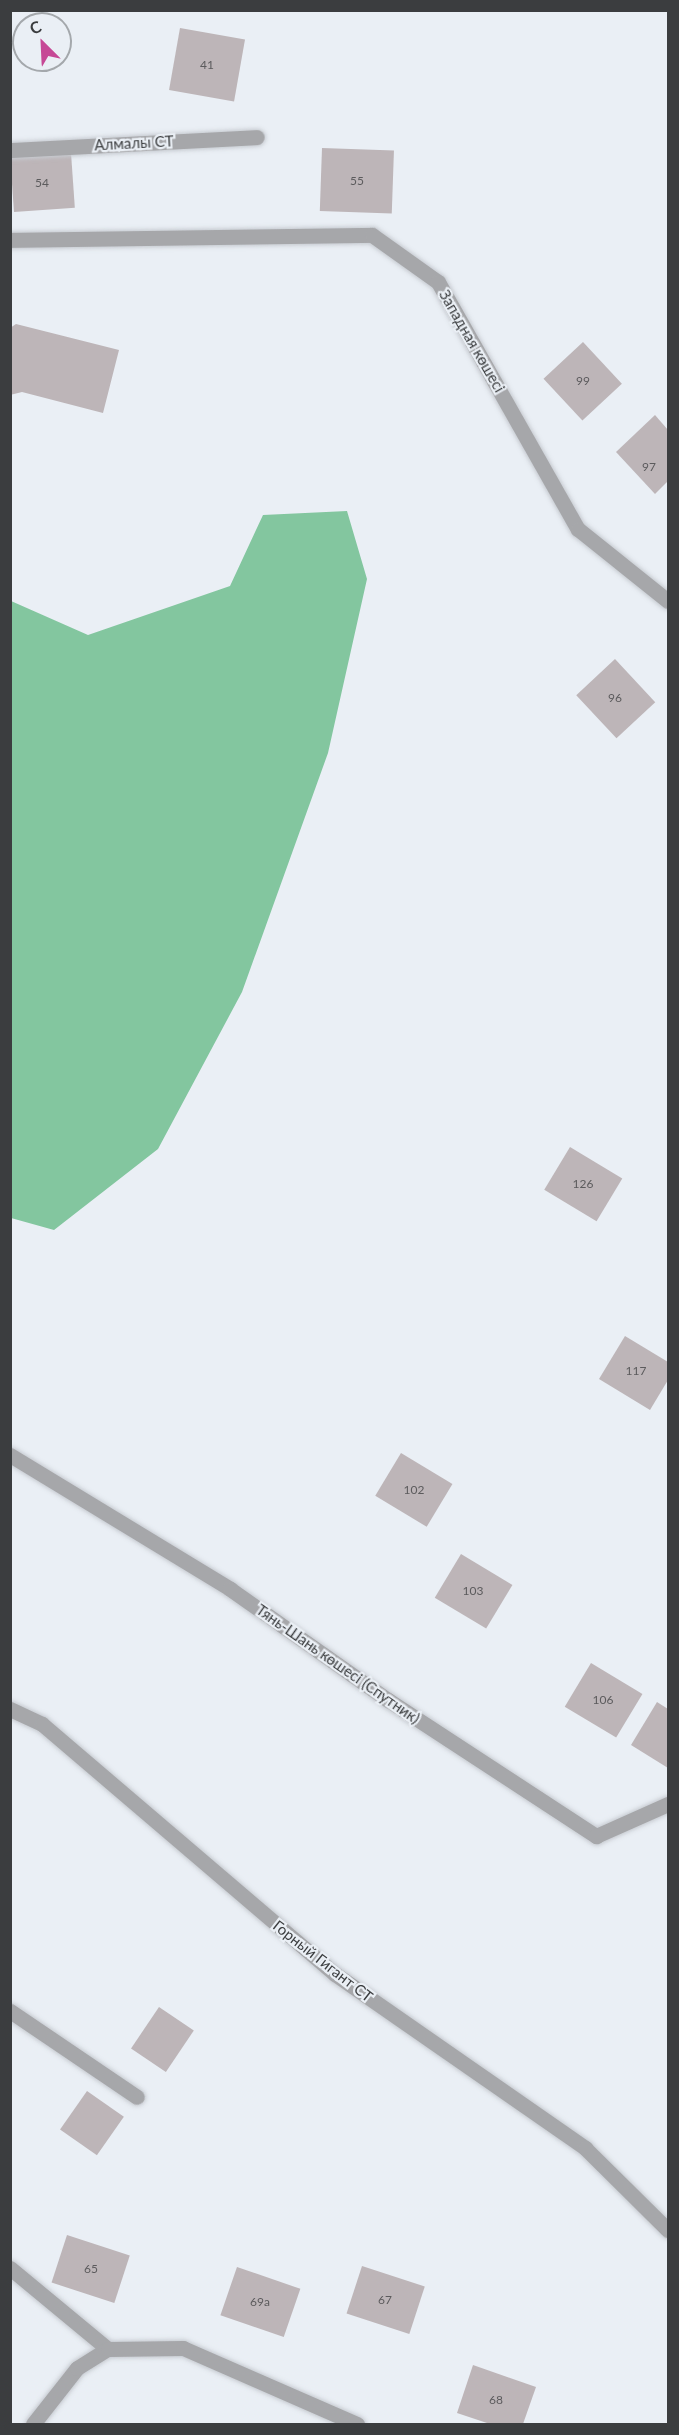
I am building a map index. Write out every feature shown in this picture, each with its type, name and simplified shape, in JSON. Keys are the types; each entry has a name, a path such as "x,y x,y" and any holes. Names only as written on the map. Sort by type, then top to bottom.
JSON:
{"street":[{"name":"Алмалы СТ","path":"10,150 257,137"},
{"name":"Западная көшесі","path":"10,240 372,235 438,282 578,529 669,601"},
{"name":"Тянь-Шань көшесі (Спутник)","path":"10,1455 230,1589 388,1701 596,1836 669,1804"},
{"name":"Горный Гигант СТ","path":"10,1709 42,1724 335,1974 585,2148 669,2230"},
{"path":"10,2011 137,2097"},
{"path":"10,2268 108,2349"},
{"path":"33,2424 77,2368 108,2349 183,2348 357,2424"}],"green space":[{"path":"347,511 367,579 328,753 242,992 158,1149 54,1230 11,1218 11,601 88,635 230,586 263,515"}],"building":[{"path":"180,28 245,39 234,102 169,90"},
{"path":"322,148 394,151 392,213 320,211"},
{"path":"71,153 75,208 14,212 10,157"},
{"path":"16,324 119,350 103,413 22,392 10,395 10,328"},
{"path":"583,342 622,384 582,421 544,379"},
{"path":"655,415 668,430 668,481 655,494 616,452"},
{"path":"615,659 655,702 616,738 576,695"},
{"path":"570,1147 622,1178 597,1221 544,1190"},
{"path":"625,1336 668,1362 668,1380 650,1410 599,1379"},
{"path":"401,1453 452,1484 427,1527 375,1496"},
{"path":"461,1554 512,1585 486,1629 435,1598"},
{"path":"591,1663 642,1694 616,1738 565,1707"},
{"path":"657,1702 668,1709 668,1768 631,1745"},
{"path":"159,2007 194,2030 166,2072 131,2048"},
{"path":"87,2091 124,2117 97,2155 60,2130"},
{"path":"67,2235 130,2255 114,2303 52,2283"},
{"path":"362,2266 425,2286 409,2334 347,2314"},
{"path":"237,2267 300,2289 284,2337 220,2315"},
{"path":"473,2365 536,2387 523,2424 490,2424 457,2413"}]}
